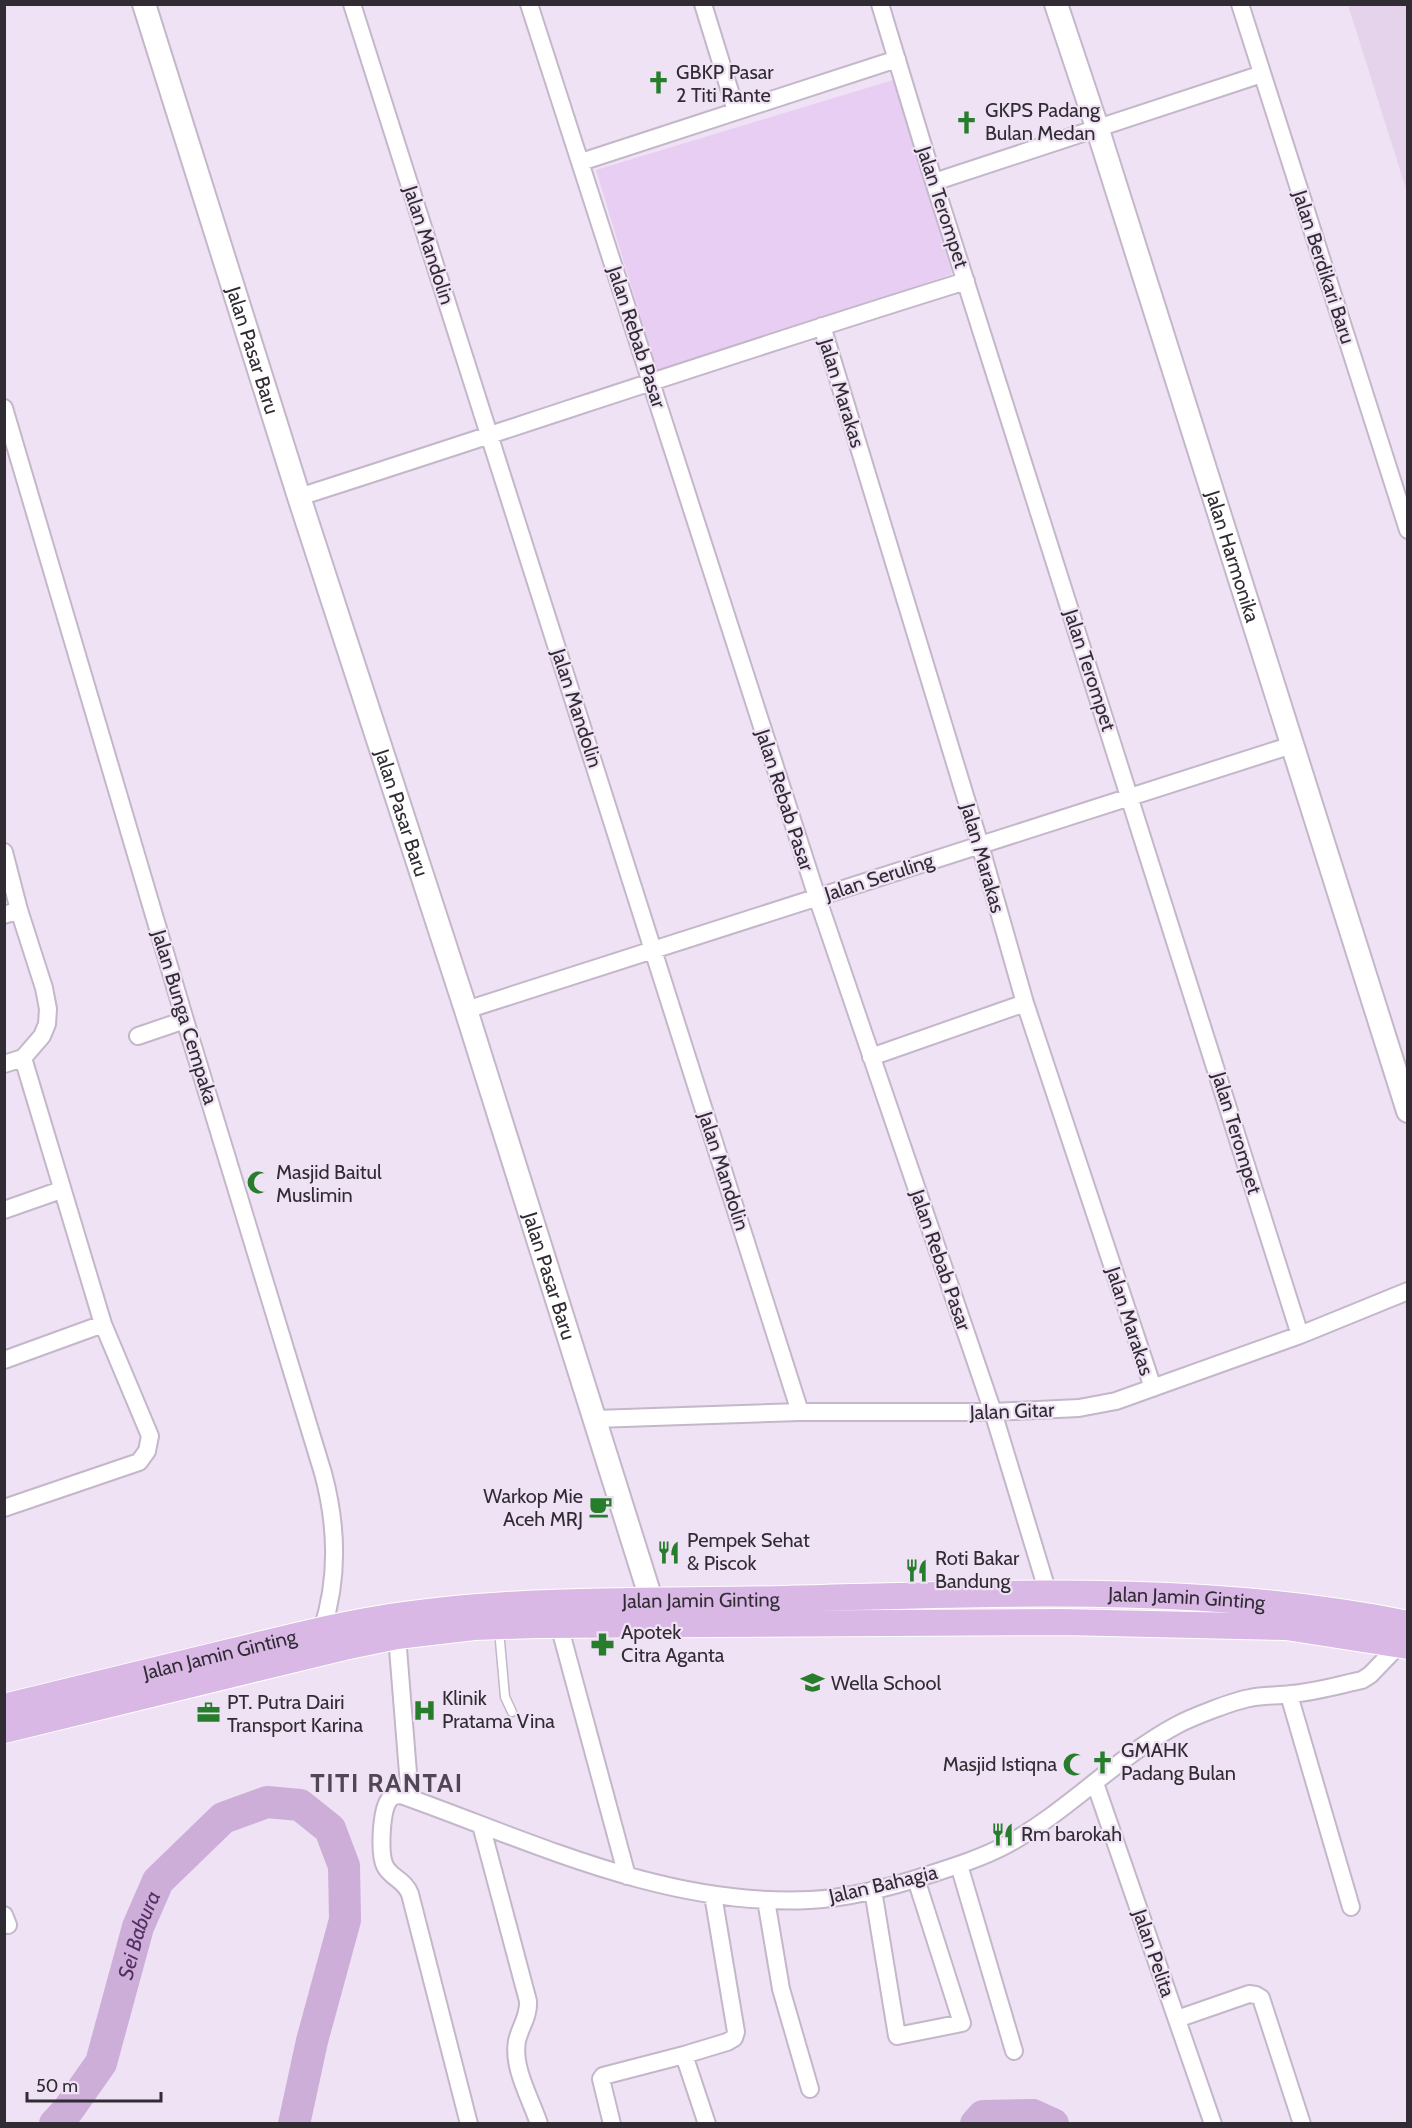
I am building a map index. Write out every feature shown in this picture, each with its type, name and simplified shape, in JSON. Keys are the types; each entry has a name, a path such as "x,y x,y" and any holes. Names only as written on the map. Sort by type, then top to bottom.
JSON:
{"main road":[{"name":"Jalan Jamin Ginting","path":"4,1730 397,1636 474,1627 559,1624 656,1612 1048,1593 1169,1597 1292,1605 1405,1638"},
{"name":"Jalan Jamin Ginting","path":"4,1707 380,1618 470,1609 571,1603 656,1612 1286,1627 1405,1638"}],"street":[{"name":"Jalan Pasar Baru","path":"144,4 298,497 466,1010 656,1612"},
{"name":"Jalan Mandolin","path":"352,4 800,1412"},
{"name":"Jalan Rebab Pasar","path":"529,4 817,897 993,1412 1048,1593"},
{"path":"703,4 736,111"},
{"name":"Jalan Terompet","path":"880,4 934,182 1300,1335"},
{"name":"Jalan Harmonika","path":"1056,4 1097,127 1407,1111"},
{"name":"Jalan Berdikari Baru","path":"1240,4 1407,530"},
{"path":"581,162 897,59"},
{"path":"934,182 1262,74"},
{"path":"298,497 966,281"},
{"name":"Jalan Marakas","path":"822,326 980,845 1025,1003 1153,1388"},
{"name":"Jalan Bunga Cempaka","path":"4,408 185,1020 306,1413 329,1497 334,1521 334,1567 322,1630"},
{"name":"Jalan Seruling","path":"466,1010 1292,745"},
{"path":"4,852 12,913 44,988 48,1009 47,1024 42,1036 23,1058 4,1064"},
{"path":"871,1057 1025,1003"},
{"path":"138,1036 185,1020"},
{"path":"4,1508 139,1462 147,1452 150,1436 104,1324 61,1190 23,1058"},
{"path":"4,1210 61,1190"},
{"name":"Jalan Gitar","path":"595,1419 800,1412 993,1412 1079,1408 1116,1401 1153,1388 1300,1335 1407,1291"},
{"path":"4,1360 104,1324"},
{"path":"559,1624 627,1876"},
{"path":"397,1636 410,1798 401,1795 394,1796 387,1803 382,1855 390,1874 404,1882 410,1894 469,2124"},
{"name":"Jalan Bahagia","path":"410,1798 565,1857 627,1876 713,1895 766,1900 810,1900 873,1890 959,1865 1007,1844 1178,1725 1247,1698 1275,1694 1289,1695 1362,1680 1370,1675 1405,1638"},
{"path":"1289,1695 1351,1907"},
{"name":"Jalan Pelita","path":"1095,1783 1213,2124"},
{"path":"481,1825 528,2001 527,2016 520,2031 516,2049 518,2066 539,2124"},
{"path":"959,1865 1014,2051"},
{"path":"873,1890 897,2036 962,2023 916,1879"},
{"path":"612,2124 601,2079 603,2076 727,2042 735,2035 713,1895"},
{"path":"766,1900 781,1989 810,2089"},
{"path":"1177,2019 1248,1994 1261,1998 1302,2124"},
{"path":"684,2055 707,2124"}],"lane":[{"path":"499,1626 504,1688 512,1712"}],"shaded area":[{"path":"1348,5 1407,5 1407,192"},
{"path":"893,80 952,274 658,374 596,170"}],"waterway":[{"name":"Sei Babura","path":"55,2124 68,2110 101,2063 138,1927 158,1881 223,1818 267,1802 300,1805 330,1829 344,1866 345,1920 312,2041 294,2124"},
{"name":"Sei Babura","path":"976,2124 983,2116 1033,2115 1053,2124"}],"place":[{"name":"GBKP Pasar 2 Titi Rante","path":"658,83"},
{"name":"GKPS Padang Bulan Medan","path":"967,122"},
{"name":"Masjid Baitul Muslimin","path":"258,1183"},
{"name":"Warkop Mie Aceh MRJ","path":"601,1507"},
{"name":"Pempek Sehat & Piscok","path":"669,1552"},
{"name":"Roti Bakar Bandung","path":"917,1570"},
{"name":"Apotek Citra Aganta","path":"603,1644"},
{"name":"Wella School","path":"813,1683"},
{"name":"Klinik Pratama Vina","path":"424,1710"},
{"name":"PT. Putra Dairi Transport Karina","path":"209,1713"},
{"name":"GMAHK Padang Bulan","path":"1103,1762"},
{"name":"Masjid Istiqna","path":"1075,1764"},
{"name":"Rm barokah","path":"1003,1834"}],"district":[{"name":"TITI RANTAI","path":"387,1783"}]}
